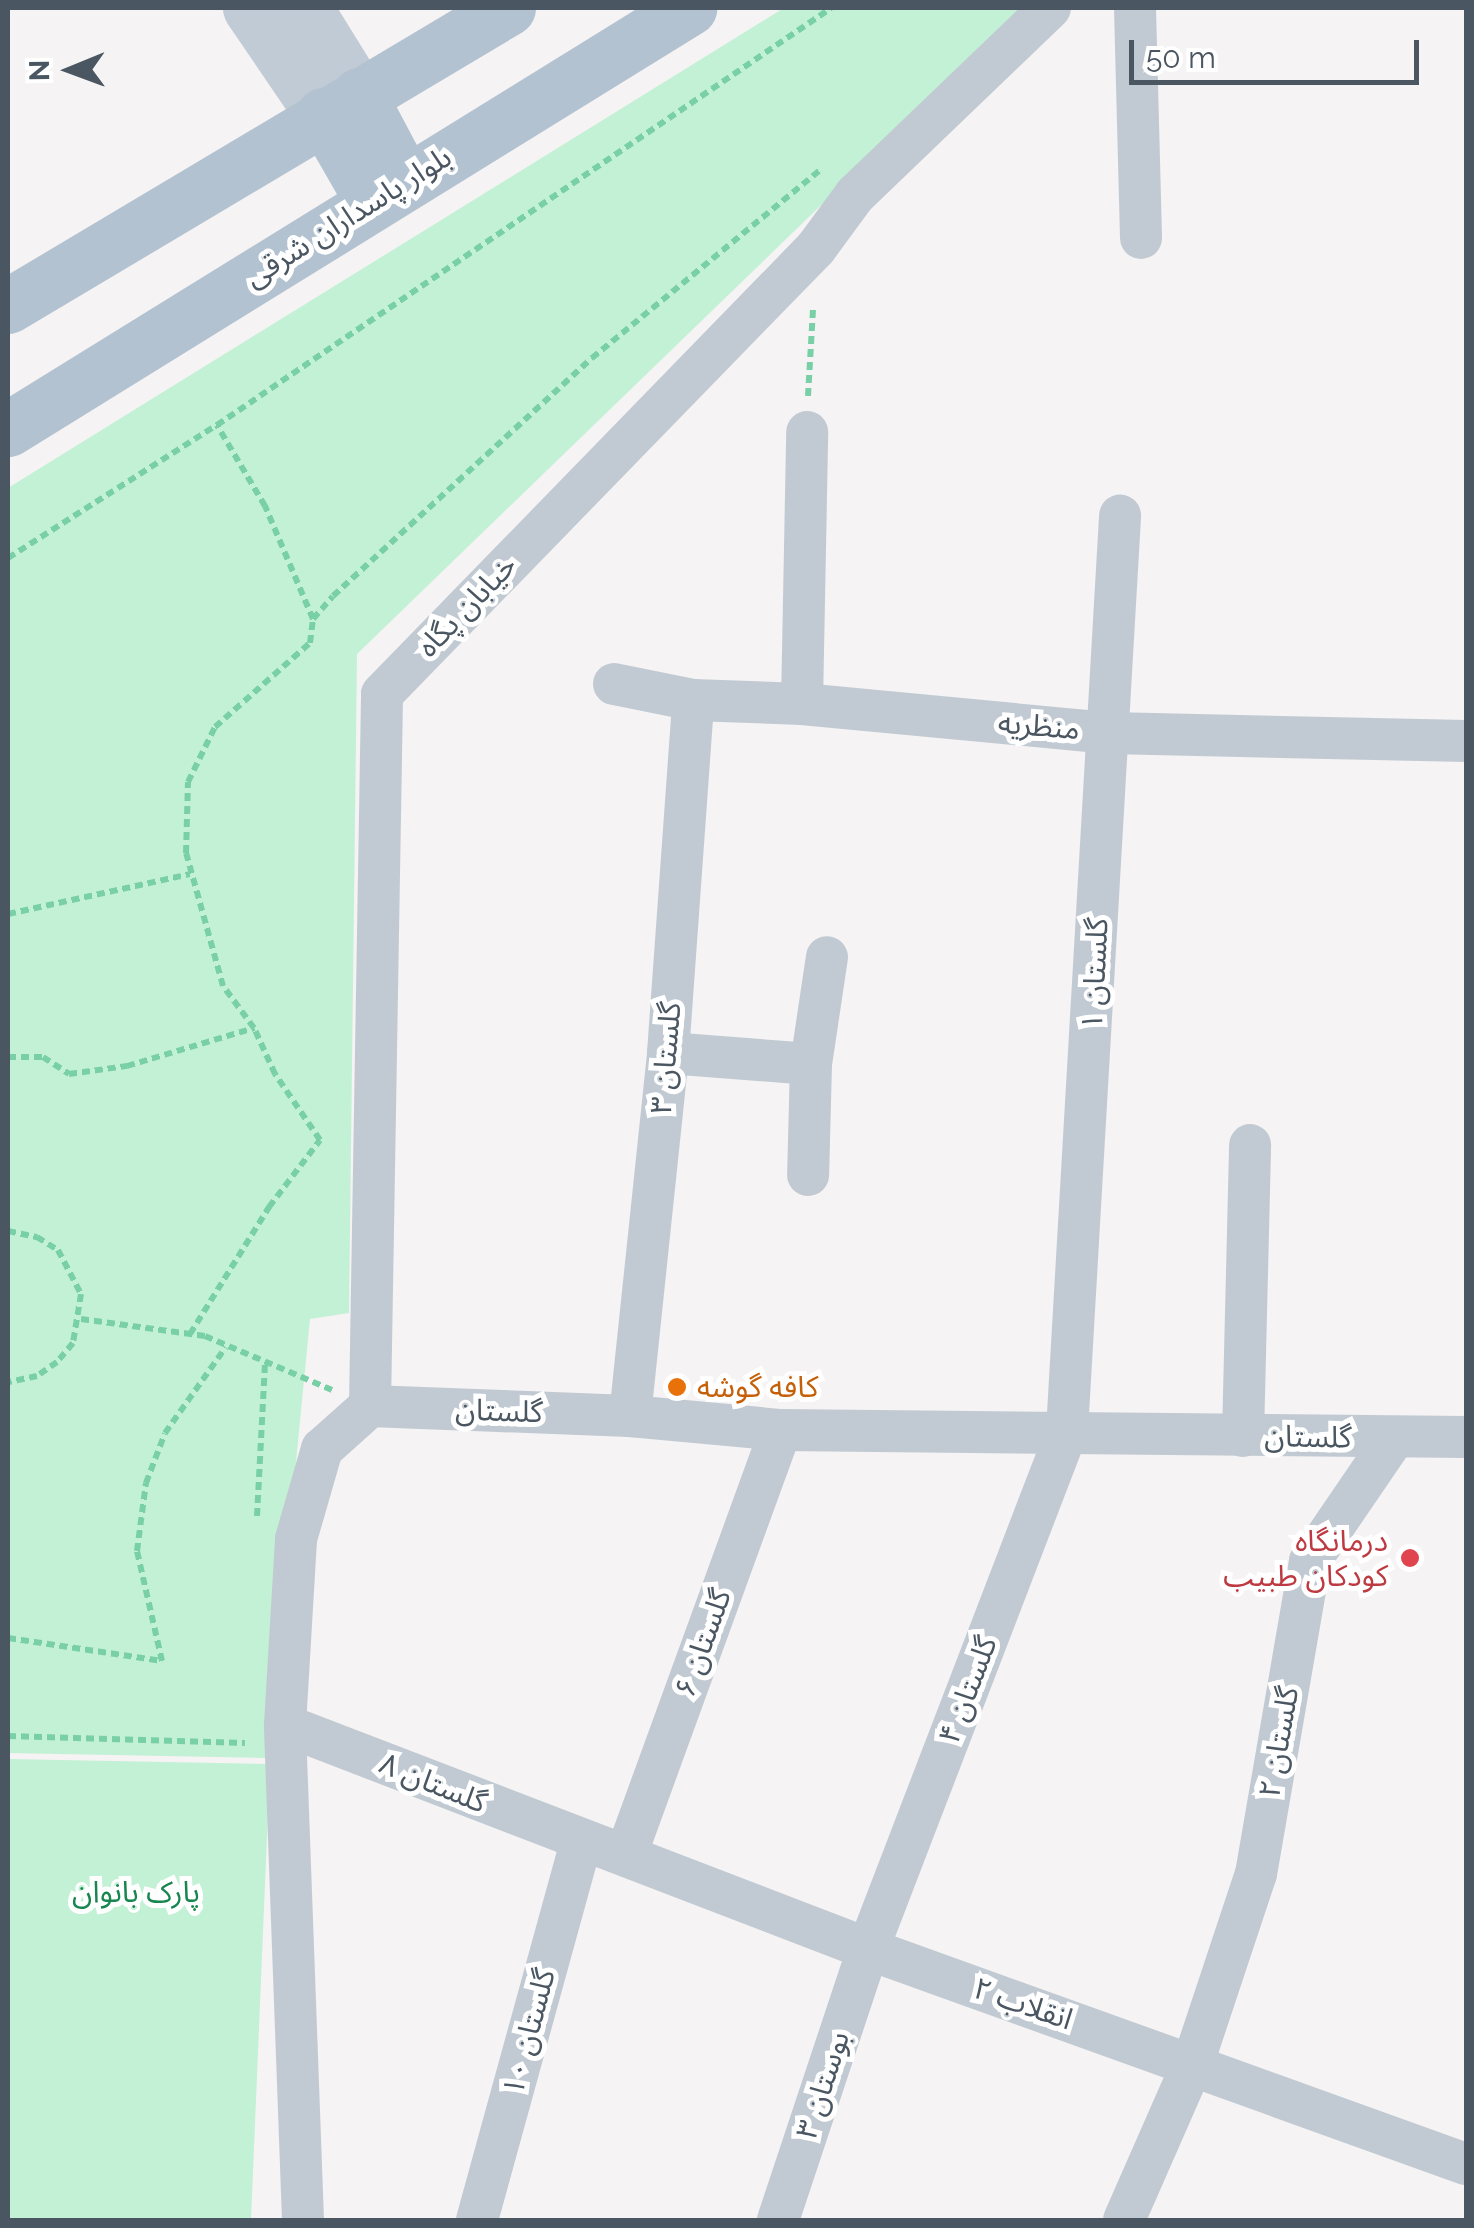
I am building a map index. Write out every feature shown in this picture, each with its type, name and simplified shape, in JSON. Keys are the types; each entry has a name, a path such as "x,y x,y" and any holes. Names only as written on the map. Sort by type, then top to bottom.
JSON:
{"main road":[{"path":"250,8 330,66 389,192"},
{"path":"8,306 330,66 408,66 508,8"},
{"name":"بلوار پاسداران شرقی","path":"8,429 690,8"}],"street":[{"name":"خیابان پگاه","path":"370,1406 382,694 816,248 855,195 1050,8"},
{"path":"1135,8 1140,238"},
{"path":"256,274 294,275 471,168 492,129"},
{"path":"802,704 806,432"},
{"name":"گلستان ۱","path":"1067,1432 1120,516"},
{"name":"منظریه","path":"614,684 692,700 802,704 1110,733 1466,741"},
{"name":"گلستان ۳","path":"630,1416 668,1053 692,700"},
{"path":"808,1175 811,1064 827,957"},
{"path":"668,1053 811,1064"},
{"path":"1243,1436 1250,1145"},
{"path":"302,2220 266,1725 296,1539 322,1449 370,1406"},
{"name":"گلستان","path":"370,1406 630,1416 781,1430 1466,1437"},
{"name":"گلستان ۶","path":"626,1855 781,1430"},
{"name":"گلستان ۴","path":"868,1949 1067,1432"},
{"name":"گلستان ۲","path":"1124,2220 1193,2063 1256,1874 1310,1560 1394,1438"},
{"name":"گلستان ۸","path":"266,1725 581,1842"},
{"name":"انقلاب ۲","path":"581,1842 626,1855 868,1949 1466,2164"},
{"name":"گلستان ۱۰","path":"477,2220 581,1842"},
{"name":"بوستان ۳","path":"778,2220 868,1949"}],"path":[{"path":"8,558 218,425 831,8"},
{"path":"806,432 816,248"},
{"path":"218,425 265,506 313,619"},
{"path":"8,914 190,874"},
{"path":"190,1334 268,1207 320,1140 274,1074 254,1028"},
{"path":"9,1229 58,1250 81,1294 81,1319 57,1362 9,1383"},
{"path":"81,1319 190,1334 370,1406"},
{"path":"8,1638 162,1661 137,1551 146,1482 166,1432 226,1347"},
{"path":"256,1534 266,1362"},
{"path":"8,1736 245,1744 266,1725"}],"green space":[{"path":"784,8 1025,8 357,654 349,1313 310,1319 267,1758 8,1753 8,488"},
{"name":"پارک بانوان","path":"8,1759 270,1764 251,2220 8,2220"}],"place":[{"name":"کافه گوشه","path":"677,1387"},
{"name":"درمانگاه کودکان طبیب","path":"1410,1558"}]}
